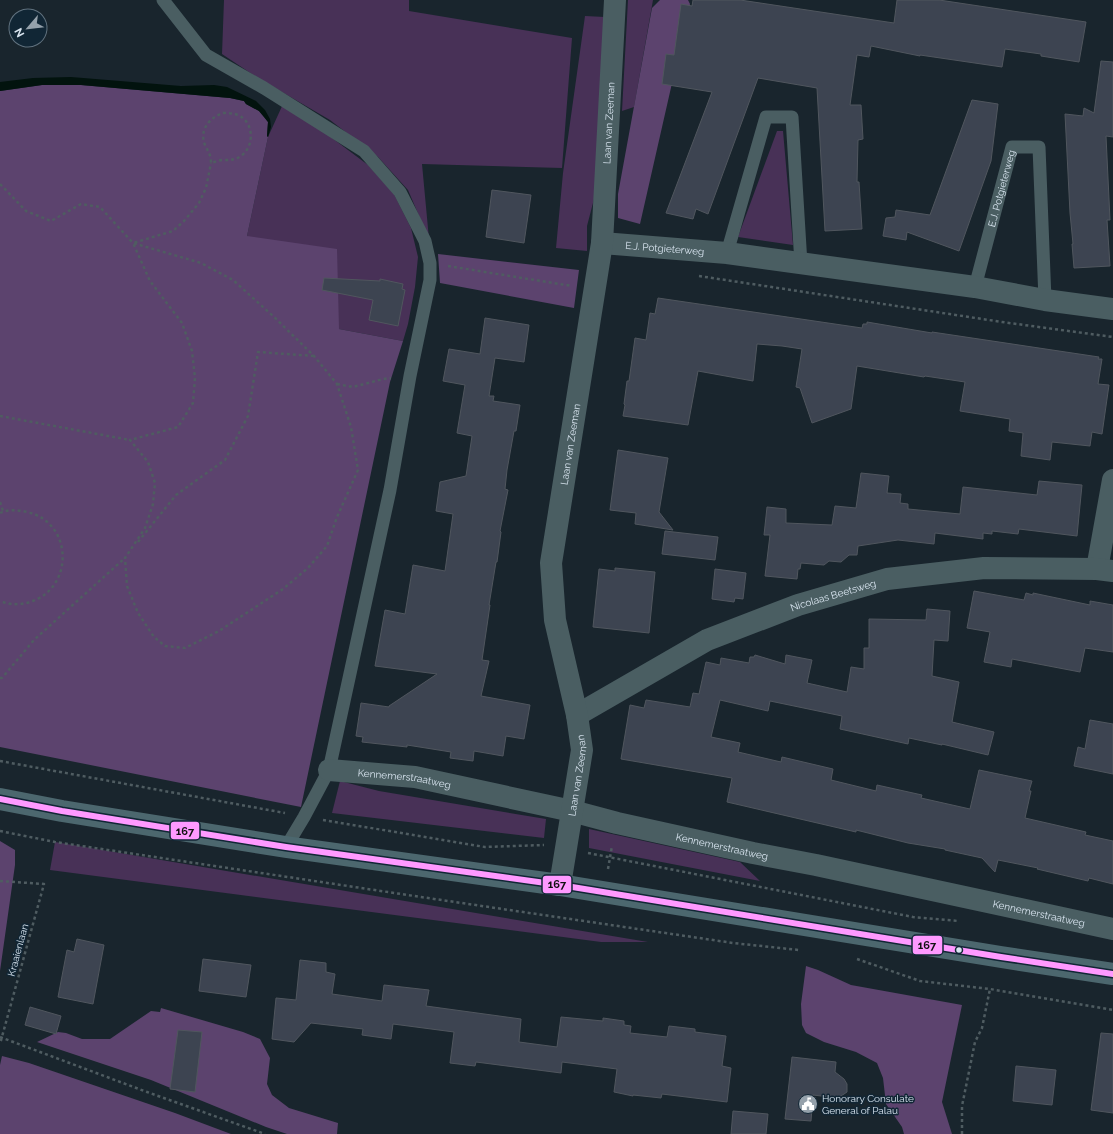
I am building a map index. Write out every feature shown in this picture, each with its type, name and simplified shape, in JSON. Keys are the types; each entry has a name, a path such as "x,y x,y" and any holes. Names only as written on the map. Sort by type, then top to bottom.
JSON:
{"main road":[{"path":"0,799 62,811 286,846 560,885 987,955 1113,974"}],"street":[{"name":"Laan van Zeeman","path":"560,885 582,750 577,714 555,620 551,563 602,243 615,0"},
{"name":"E.J. Potgieterweg","path":"602,243 727,253 975,287 1045,300 1113,309"},
{"path":"1105,570 1113,480"},
{"name":"Nicolaas Beetsweg","path":"577,714 707,640 798,605 887,579 984,568 1105,570"},
{"name":"Kennemerstraatweg","path":"329,770 415,777 572,811 617,823 738,850 816,865 1113,929"}],"lane":[{"path":"163,0 206,55 264,88 364,151 400,192 425,241 430,263 430,280 410,376 390,490 329,770 304,817 286,846"},
{"path":"727,253 766,117 792,117 801,264"},
{"name":"E.J. Potgieterweg","path":"975,287 1012,147 1039,147 1045,300"}],"path":[{"path":"133,243 173,231 184,221 199,203 206,188 211,163 209,152 203,137 204,129 209,121 215,116 223,113 239,115 250,128 251,142 248,149 237,159 222,160 211,163"},
{"path":"0,184 26,211 51,220 81,204 100,207 133,243 150,280 182,323 192,351 196,378 193,403 178,427 130,440 0,416"},
{"path":"130,440 148,462 155,483 153,504 145,528 125,558 127,586 138,614 154,637 165,646 185,648 219,631 283,589 308,568 327,546 337,516 358,470 351,427 337,384 314,356 233,280 201,263 133,243"},
{"path":"430,263 572,286 597,276"},
{"path":"694,276 994,321 1113,337"},
{"path":"0,678 2,678 34,640 125,558 176,495 225,460 248,416 258,352 314,356"},
{"path":"337,384 354,388 383,379 410,376"},
{"path":"0,502 1,512 18,510 33,513 47,521 57,533 62,547 63,563 59,578 50,590 37,600 22,604 7,604 0,601"},
{"path":"0,831 55,842 421,897 733,943 804,950"},
{"name":"Kraaienlaan","path":"0,881 44,884 0,1044"},
{"path":"851,957 920,981 990,989 1113,1010"},
{"path":"962,1134 962,1106 975,1042 982,1028 990,989"},
{"path":"1,1038 265,1134"}],"shaded area":[{"path":"224,0 409,0 409,11 572,38 562,168 422,164 429,239 408,190 378,157 330,120 258,78 222,54"},
{"path":"628,0 653,0 634,107 622,111"},
{"path":"660,0 688,0 690,4 640,224 618,218 618,194 652,8"},
{"path":"585,16 605,17 600,176 587,226 587,251 556,248 563,173"},
{"path":"71,77 181,86 214,85 227,87 256,101 265,110 270,119 271,127 268,137 268,122 259,111 246,104 244,101 230,98 81,85 42,85 0,91 0,82 33,78"},
{"path":"42,85 81,85 230,98 244,101 246,104 259,111 268,122 268,137 247,236 337,249 339,329 403,341 390,382 301,807 0,747 0,91"},
{"path":"283,104 312,123 368,165 394,194 411,228 418,257 415,287 403,341 339,329 247,236 268,137"},
{"path":"777,131 783,131 793,245 738,237"},
{"path":"438,254 579,270 574,308 440,283"},
{"path":"340,781 379,791 546,819 544,838 332,813"},
{"path":"589,829 740,862 760,881 589,848"},
{"path":"0,841 15,850 15,865 0,971"},
{"path":"55,842 648,942 601,942 50,870"},
{"path":"806,966 851,985 962,1005 942,1102 952,1134 904,1134 902,1127 886,1104 883,1078 877,1063 856,1052 824,1042 806,1033 802,1025 801,1004"},
{"path":"161,1008 243,1032 260,1039 270,1058 267,1084 272,1095 289,1108 338,1123 337,1134 287,1134 266,1127 151,1080 37,1042 58,1032 66,1033 82,1039 110,1039 151,1011 160,1012"},
{"path":"2,1056 29,1063 175,1113 231,1134 0,1134 0,1065"}],"building":[{"path":"693,0 740,0 894,23 897,0 939,0 1086,22 1079,62 1041,56 1041,54 1005,49 1002,67 920,56 871,46 869,57 857,55 850,105 861,105 863,139 858,140 857,182 859,182 862,229 825,231 817,88 758,78 708,214 696,209 693,219 666,213 712,92 662,84 666,54 674,55 681,4 692,6"},
{"path":"1101,61 1113,62 1113,137 1106,136 1110,220 1107,220 1110,266 1074,268 1065,114 1083,116 1084,108 1094,113"},
{"path":"972,100 998,104 991,161 959,251 907,232 906,240 883,236 886,218 895,217 896,210 930,215"},
{"path":"492,190 531,195 524,243 486,237"},
{"path":"324,278 380,281 380,279 403,284 402,289 405,290 398,326 369,320 373,300 322,290"},
{"path":"658,298 862,328 863,324 867,324 867,322 1099,357 1098,359 1102,359 1098,384 1109,385 1102,434 1092,432 1090,446 1052,442 1050,460 1021,456 1023,433 1009,431 1010,419 960,411 965,382 857,366 851,409 812,423 800,388 796,387 802,349 757,344 753,381 698,371 688,425 623,416 627,381 629,381 635,338 646,340 650,313 655,314"},
{"path":"485,318 529,325 524,362 495,358 489,396 494,396 493,401 520,405 507,470 505,489 508,490 500,531 497,562 489,605 482,660 489,661 481,696 530,705 524,739 506,736 503,756 474,751 473,761 450,758 451,752 407,745 407,747 362,742 363,737 356,736 361,703 389,707 437,674 375,666 385,610 405,614 413,565 445,571 453,514 436,511 440,482 466,476 472,436 457,433 465,385 443,381 449,349 480,354"},
{"path":"618,450 668,458 659,512 673,530 635,524 636,513 610,510"},
{"path":"861,473 889,476 887,493 901,494 900,503 908,504 908,509 960,514 963,487 1037,495 1039,481 1082,485 1077,536 1019,529 1018,534 992,531 992,534 983,533 983,539 935,533 934,544 898,540 858,546 857,555 849,555 841,562 829,561 824,565 801,563 800,569 798,569 797,579 765,576 770,535 764,535 767,507 786,509 786,523 832,525 835,506 856,508"},
{"path":"665,531 718,537 715,560 662,554"},
{"path":"615,568 655,572 649,633 593,627 599,569 615,571"},
{"path":"715,569 746,573 743,599 735,598 734,602 712,599"},
{"path":"974,591 1024,600 1026,593 1033,595 1033,593 1090,605 1090,601 1113,605 1113,652 1085,648 1080,672 1012,659 1011,667 984,662 990,632 967,628"},
{"path":"927,609 950,611 948,641 934,640 932,676 959,682 952,722 994,732 988,755 909,738 908,744 840,729 842,716 770,701 768,711 720,700 711,737 740,743 738,752 781,762 782,757 833,769 831,780 876,791 877,785 922,795 921,798 970,809 979,770 1032,781 1025,818 1086,832 1085,835 1113,841 1113,884 1089,878 1088,881 1037,869 1038,868 998,860 995,872 982,858 945,849 908,843 856,830 856,832 727,802 732,778 621,759 630,705 644,708 646,700 690,707 693,693 699,694 706,662 720,665 721,658 749,663 750,657 754,657 755,655 785,664 786,655 812,660 807,683 847,692 851,667 864,669 864,648 869,648 869,619 926,620"},
{"path":"1090,720 1113,724 1113,774 1074,766 1078,747 1085,749"},
{"path":"77,939 104,945 93,1004 58,997 67,950 74,952"},
{"path":"203,959 251,965 246,997 199,991"},
{"path":"300,960 326,963 326,972 335,974 332,994 382,1001 384,985 429,990 426,1006 521,1019 519,1042 557,1047 561,1017 603,1021 603,1018 624,1021 624,1025 631,1026 630,1033 667,1037 669,1026 695,1029 695,1032 726,1036 722,1066 731,1068 727,1102 662,1094 661,1098 633,1096 614,1092 617,1069 562,1062 561,1073 476,1062 475,1066 450,1063 454,1032 393,1024 391,1039 362,1035 363,1029 311,1023 294,1042 272,1039 276,998 296,1000"},
{"path":"30,1007 61,1016 56,1034 25,1025"},
{"path":"178,1030 202,1032 195,1092 170,1089"},
{"path":"1101,1033 1113,1034 1113,1113 1091,1110"},
{"path":"792,1057 836,1062 835,1072 844,1079 847,1084 847,1092 838,1098 813,1095 811,1121 785,1119"},
{"path":"1016,1066 1056,1070 1052,1105 1013,1101"},
{"path":"733,1111 768,1114 766,1134 731,1134"}],"transit line":[{"name":"167","path":"0,799 62,811 286,847 560,885 1113,974"}],"place":[{"name":"Honorary Consulate General of Palau","path":"808,1104"}]}
